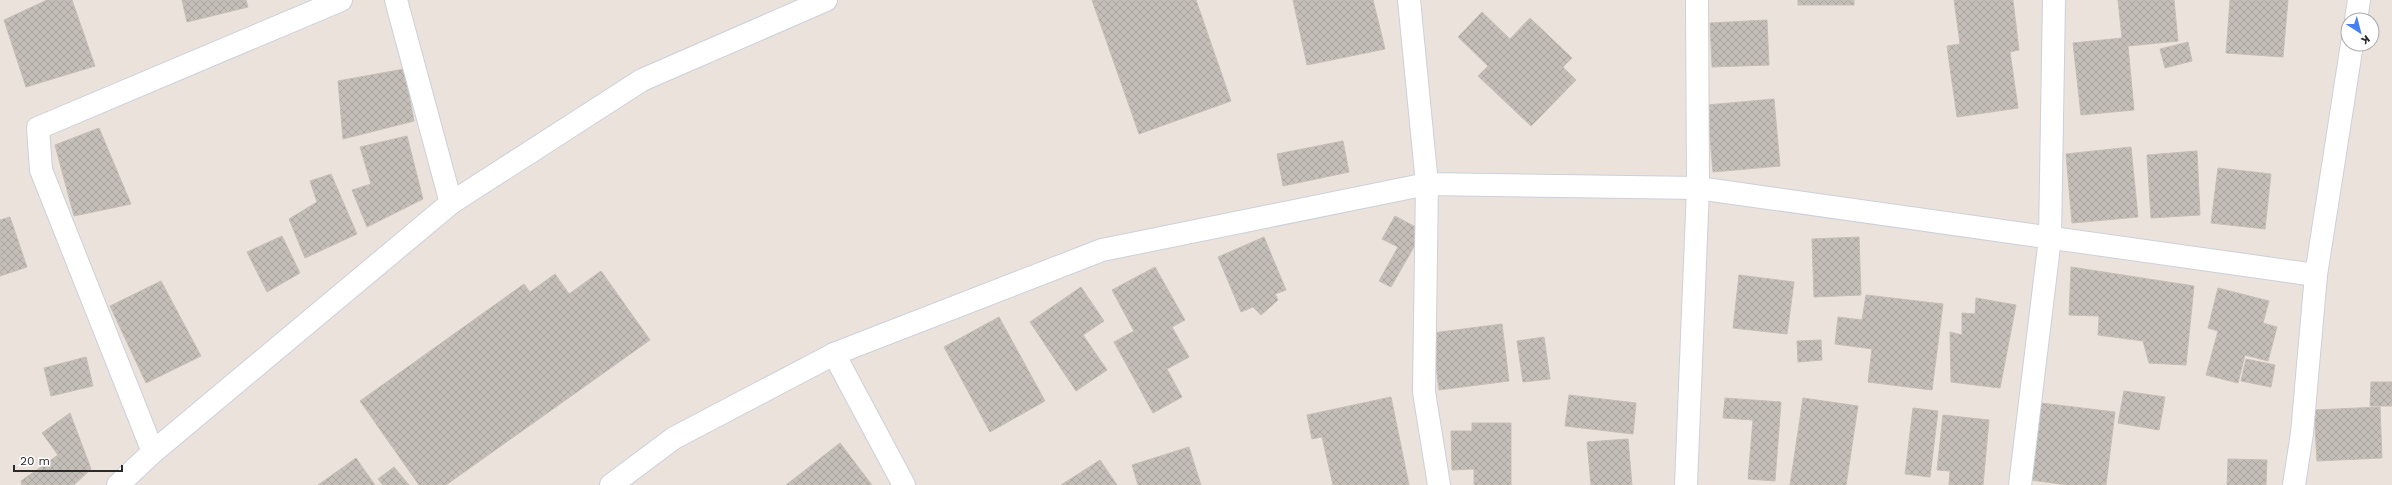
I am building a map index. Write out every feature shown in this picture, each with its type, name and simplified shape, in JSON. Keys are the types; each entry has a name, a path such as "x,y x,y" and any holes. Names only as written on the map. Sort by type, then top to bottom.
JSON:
{"street":[{"path":"153,452 41,170 38,128 341,0"},
{"path":"396,0 451,204"},
{"path":"118,485 153,452 451,204 642,80 786,8 826,0"},
{"path":"1409,0 1427,184 1424,392 1439,485"},
{"path":"1686,485 1698,188 1697,0"},
{"path":"2020,485 2050,238 2054,0"},
{"path":"2357,12 2359,0"},
{"path":"2294,485 2302,432 2316,275 2351,52"},
{"path":"611,485 674,438 834,354 1102,250 1427,184 1698,188 2316,275"},
{"path":"834,354 904,485"}],"building":[{"path":"47,0 72,0 95,66 26,87 4,20"},
{"path":"182,0 246,0 248,7 187,22"},
{"path":"1092,0 1196,0 1231,101 1139,134"},
{"path":"1293,0 1373,0 1385,49 1307,65"},
{"path":"1798,0 1854,0 1854,5 1798,5"},
{"path":"1954,0 2013,0 2019,50 2010,52 2018,108 1957,117 1947,46 1960,44"},
{"path":"2118,0 2174,0 2178,41 2128,46 2134,110 2081,115 2073,43 2122,38"},
{"path":"2230,0 2288,0 2283,57 2226,53"},
{"path":"1482,12 1510,39 1530,18 1572,58 1563,67 1576,80 1531,126 1478,76 1488,66 1458,37"},
{"path":"1767,20 1769,65 1712,67 1710,23"},
{"path":"2188,42 2192,61 2165,68 2160,49"},
{"path":"404,69 414,121 343,139 338,81"},
{"path":"1774,99 1780,166 1713,172 1707,105"},
{"path":"99,128 131,204 74,216 55,145"},
{"path":"407,136 423,199 367,227 352,190 371,184 360,147"},
{"path":"1343,141 1349,172 1283,186 1277,154"},
{"path":"2131,147 2138,217 2072,223 2066,154"},
{"path":"2197,151 2200,215 2151,218 2147,155"},
{"path":"2218,168 2271,174 2265,229 2211,223"},
{"path":"331,174 357,234 305,258 289,219 317,202 310,181"},
{"path":"1395,216 1423,231 1391,287 1379,281 1398,247 1382,239"},
{"path":"10,217 27,267 0,276 0,220"},
{"path":"282,236 300,273 267,292 247,252"},
{"path":"1264,237 1286,290 1275,294 1278,300 1261,315 1253,307 1241,312 1218,257"},
{"path":"1859,237 1861,295 1814,297 1812,239"},
{"path":"1155,267 1185,320 1172,327 1189,357 1167,369 1182,397 1153,413 1114,342 1134,331 1112,290"},
{"path":"2071,267 2194,286 2186,365 2149,363 2143,341 2098,335 2099,316 2069,315"},
{"path":"601,271 650,340 446,485 419,485 360,401 524,284 530,292 555,274 569,294"},
{"path":"1739,275 1794,282 1787,334 1733,328"},
{"path":"161,281 201,356 146,383 110,306"},
{"path":"1081,287 1104,321 1083,335 1107,370 1076,391 1030,322"},
{"path":"2218,288 2269,301 2263,323 2277,327 2268,361 2245,355 2238,383 2206,375 2218,331 2208,328"},
{"path":"1866,295 1943,304 1932,390 1868,382 1872,349 1835,344 1838,317 1862,320"},
{"path":"1976,298 2016,305 2000,388 1951,382 1950,332 1962,335 1962,313 1975,314"},
{"path":"999,317 1045,401 990,432 944,347"},
{"path":"1502,324 1509,381 1439,390 1432,333"},
{"path":"1544,337 1550,379 1523,382 1517,341"},
{"path":"1821,340 1822,360 1798,362 1797,341"},
{"path":"86,357 93,386 51,396 44,368"},
{"path":"2246,359 2275,365 2271,387 2241,381"},
{"path":"2371,382 2392,382 2392,406 2370,406"},
{"path":"2124,391 2165,397 2159,430 2118,423"},
{"path":"1569,395 1636,403 1633,434 1565,426"},
{"path":"1391,397 1409,485 1333,485 1322,437 1312,439 1307,415"},
{"path":"1725,398 1781,402 1775,481 1748,479 1753,420 1723,418"},
{"path":"1803,398 1858,406 1846,485 1790,485"},
{"path":"2041,403 2115,412 2106,485 2067,485 2031,480"},
{"path":"2380,407 2382,458 2317,461 2314,410"},
{"path":"1913,408 1938,411 1930,477 1905,474"},
{"path":"70,413 91,469 74,485 22,485 21,481 58,455 42,433"},
{"path":"1943,415 1989,420 1983,485 1949,485 1950,471 1937,470"},
{"path":"1472,423 1511,423 1511,485 1474,485 1474,469 1452,470 1451,431 1472,431"},
{"path":"1628,439 1632,485 1591,485 1587,442"},
{"path":"840,443 872,485 786,485"},
{"path":"1189,447 1201,485 1138,485 1132,465"},
{"path":"356,458 375,485 318,485"},
{"path":"2228,459 2267,460 2266,485 2227,485"},
{"path":"1100,460 1117,485 1061,485"},
{"path":"394,467 409,485 383,485 378,479"}]}
